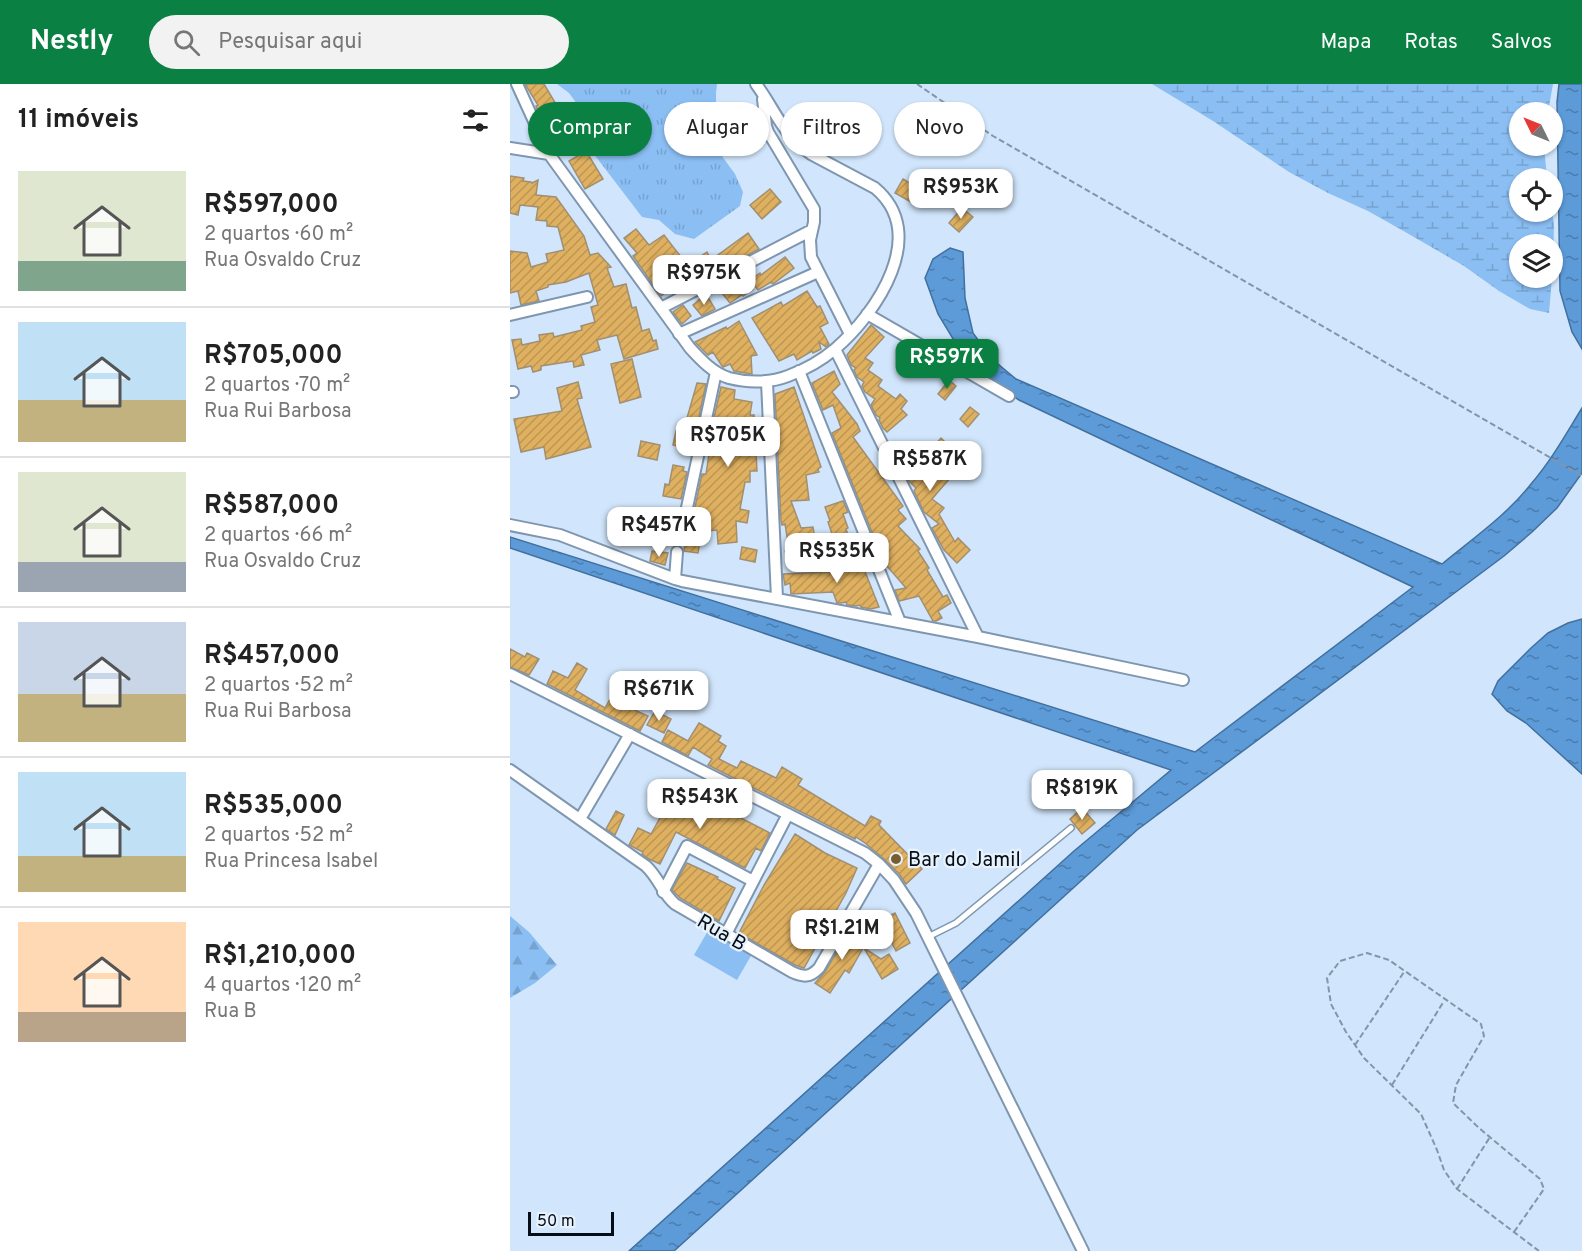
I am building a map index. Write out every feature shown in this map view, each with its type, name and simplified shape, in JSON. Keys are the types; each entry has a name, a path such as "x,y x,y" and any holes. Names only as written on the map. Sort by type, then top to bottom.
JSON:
{"street":[{"path":"517,84 528,108"},
{"path":"550,156 679,334 700,359 716,372 729,378 767,382 788,376 835,349 867,314 887,284 896,258 898,238 894,212 888,202 875,188 811,154 791,138 757,84"},
{"path":"757,84 764,100 768,132 814,209 811,257 850,333"},
{"path":"510,148 528,151"},
{"path":"661,308 812,230"},
{"path":"679,334 818,272"},
{"path":"510,315 587,297"},
{"path":"867,314 1009,396"},
{"path":"835,349 978,637"},
{"path":"799,371 900,622"},
{"path":"685,517 716,372"},
{"path":"767,382 777,598"},
{"path":"510,525 560,535 675,579 701,586 777,598 978,637 1183,680"},
{"path":"675,579 677,552"},
{"path":"510,674 865,853 879,864 908,899 1083,1251"},
{"path":"580,819 630,734"},
{"path":"510,771 646,866 666,895"},
{"path":"726,934 789,814"},
{"path":"666,895 687,846 753,881"},
{"name":"Rua B","path":"666,895 675,904 792,972 809,976 819,968 879,864"}],"lane":[{"path":"928,937 965,916 1071,828"}],"path":[{"path":"917,84 993,136 1582,476"},
{"path":"677,552 685,517"},
{"path":"1514,1232 1544,1189 1540,1179 1453,1103 1456,1085 1484,1036 1481,1024 1389,960 1367,953 1340,961 1327,978 1331,1004 1355,1045 1364,1058 1421,1114 1444,1170 1457,1189 1539,1251"},
{"path":"1355,1045 1405,971"},
{"path":"1392,1085 1445,999"},
{"path":"1457,1189 1490,1137"}],"green space":[{"path":"557,84 717,84 716,102 664,102 664,156 722,156 735,174 743,192 740,206 694,239 675,234 659,220 642,217 595,156 652,156 652,102 576,102 569,93"},
{"path":"1152,84 1553,84 1550,102 1509,102 1509,156 1545,156 1546,168 1509,168 1509,222 1554,222 1554,224 1554,234 1509,234 1509,288 1551,288 1549,313 1530,309 1499,291 1464,266 1407,233 1289,172 1213,121"},
{"path":"510,916 529,932 557,965 535,983 510,998"},
{"path":"709,929 752,954 737,980 694,955"}],"water":[{"path":"1559,84 1582,84 1582,349 1572,332 1560,291 1560,288 1563,288 1563,234 1559,234 1559,222 1563,222 1563,168 1558,168 1558,156 1563,156 1563,102 1557,102"},
{"path":"950,248 963,252 965,298 973,333 992,359 1016,379 1442,564 1489,526 1522,495 1552,457 1582,408 1582,473 1557,508 1504,556 1137,830 674,1251 629,1251 1074,851 1171,770 510,548 510,537 1195,752 1413,587 1019,400 978,373 961,352 938,314 925,278 933,259"},
{"path":"1582,619 1582,774 1526,723 1507,711 1492,694 1498,681 1548,633"}],"building":[{"path":"525,84 544,84 555,102 536,102"},
{"path":"578,156 589,156 603,179 585,189 569,161"},
{"path":"510,176 524,178 523,181 532,183 538,180 536,195 556,197 584,236 590,255 598,253 611,267 607,268 614,287 626,284 632,308 636,307 642,331 649,329 653,341 656,340 658,349 624,359 617,335 597,340 600,350 581,355 584,365 574,367 573,361 541,366 541,370 533,372 531,366 518,369 512,340 521,339 522,345 540,341 539,335 553,333 554,337 582,330 581,326 595,322 591,307 598,305 589,273 566,282 548,285 536,291 539,301 521,305 518,291 510,293 510,251 527,253 531,267 548,262 546,254 564,250 558,227 547,226 547,221 536,220 538,207 520,205 518,215 510,213"},
{"path":"903,179 926,193 918,206 895,193"},
{"path":"770,189 781,202 762,219 750,205"},
{"path":"962,208 973,217 959,232 949,223"},
{"path":"636,229 649,245 664,235 682,258 672,265 686,284 678,291 673,287 661,296 633,256 637,253 624,238"},
{"path":"748,233 759,249 708,276 695,260 707,252 711,260"},
{"path":"785,257 794,268 773,284 771,282 758,290 750,280 760,273 761,275"},
{"path":"742,276 753,289 730,303 722,293"},
{"path":"807,291 817,307 820,306 828,323 820,327 829,344 826,347 819,342 821,349 813,353 812,351 797,360 794,354 779,361 752,318 781,302 783,306"},
{"path":"706,294 715,309 702,316 693,305"},
{"path":"683,305 691,316 682,324 673,312"},
{"path":"739,321 757,355 751,356 752,374 734,371 730,364 723,367 713,352 708,355 695,342 726,327 727,329"},
{"path":"871,325 884,337 865,358 873,363 868,370 882,380 878,386 896,399 900,394 907,401 901,409 907,415 887,432 871,405 875,399 865,392 862,386 864,382 857,377 854,370 856,368 851,365 847,355"},
{"path":"632,359 641,397 620,403 611,364"},
{"path":"834,371 840,384 832,392 860,431 853,437 903,506 898,510 906,519 898,526 920,549 918,551 929,568 927,570 943,597 947,595 951,603 938,611 942,618 936,621 933,621 919,596 899,601 895,590 906,588 886,567 832,433 841,428 833,405 823,410 812,383"},
{"path":"949,380 956,386 945,400 938,394"},
{"path":"578,382 582,398 577,399 591,447 546,459 544,447 521,452 514,419 562,411 557,388"},
{"path":"697,383 706,384 692,449 673,445 676,431 683,432"},
{"path":"721,387 735,390 734,399 752,402 750,415 754,415 755,436 762,435 763,452 756,452 757,471 750,471 750,482 745,482 740,509 749,511 747,523 736,521 737,542 718,544 717,530 698,532 697,518 693,517 702,474 706,474 709,454 706,453"},
{"path":"794,387 821,467 818,469 819,472 806,475 809,500 791,501 801,528 813,527 815,539 799,541 805,557 789,562 785,551 789,549 785,524 782,525 781,521 775,394"},
{"path":"970,407 979,414 968,427 960,419"},
{"path":"941,438 948,445 932,463 950,478 932,499 944,508 939,514 955,542 958,538 970,550 957,563 944,550 932,528 939,524 924,512 914,491 916,488 909,481 892,447 900,442 922,460"},
{"path":"641,441 660,445 657,460 638,456"},
{"path":"673,465 684,467 683,471 687,472 681,499 663,496 665,484 669,485"},
{"path":"843,501 848,512 843,514 852,547 836,553 825,507"},
{"path":"655,520 671,522 669,534 653,531"},
{"path":"685,539 700,541 698,553 684,551"},
{"path":"742,547 757,550 755,562 740,559"},
{"path":"652,551 668,553 665,565 650,561"},
{"path":"845,554 851,569 862,564 879,607 871,609 860,605 847,605 846,602 837,603 833,592 791,594 790,583 785,585 783,574 834,572 830,559"},
{"path":"510,649 525,657 527,653 539,659 529,675 510,667"},
{"path":"577,663 587,669 575,690 605,708 615,690 634,701 630,708 648,716 640,731 547,684 553,671 568,678"},
{"path":"655,711 671,719 664,733 647,725"},
{"path":"699,723 721,736 718,741 726,746 719,759 737,768 741,761 776,778 782,767 802,779 798,785 865,826 871,816 881,821 879,825 922,869 906,884 884,859 856,837 855,839 708,765 712,759 693,747 688,756 662,742 668,730 688,741"},
{"path":"662,785 695,802 697,799 731,813 770,833 761,851 756,848 745,868 676,832 660,864 649,859 642,854 643,852 629,845 638,828 651,834 666,807 653,801"},
{"path":"1082,808 1095,823 1082,834 1070,819"},
{"path":"616,811 624,815 615,835 606,829"},
{"path":"795,834 825,853 857,868 846,893 804,968 739,933 764,885"},
{"path":"687,863 718,877 717,879 735,888 719,921 680,898 672,890"},
{"path":"895,913 910,943 896,951 880,920"},
{"path":"850,929 863,937 858,944 863,948 849,973 845,970 830,993 815,983 825,972"},
{"path":"864,948 881,959 889,954 898,969 882,979"}],"place":[{"name":"Bar do Jamil","path":"896,859"}]}
